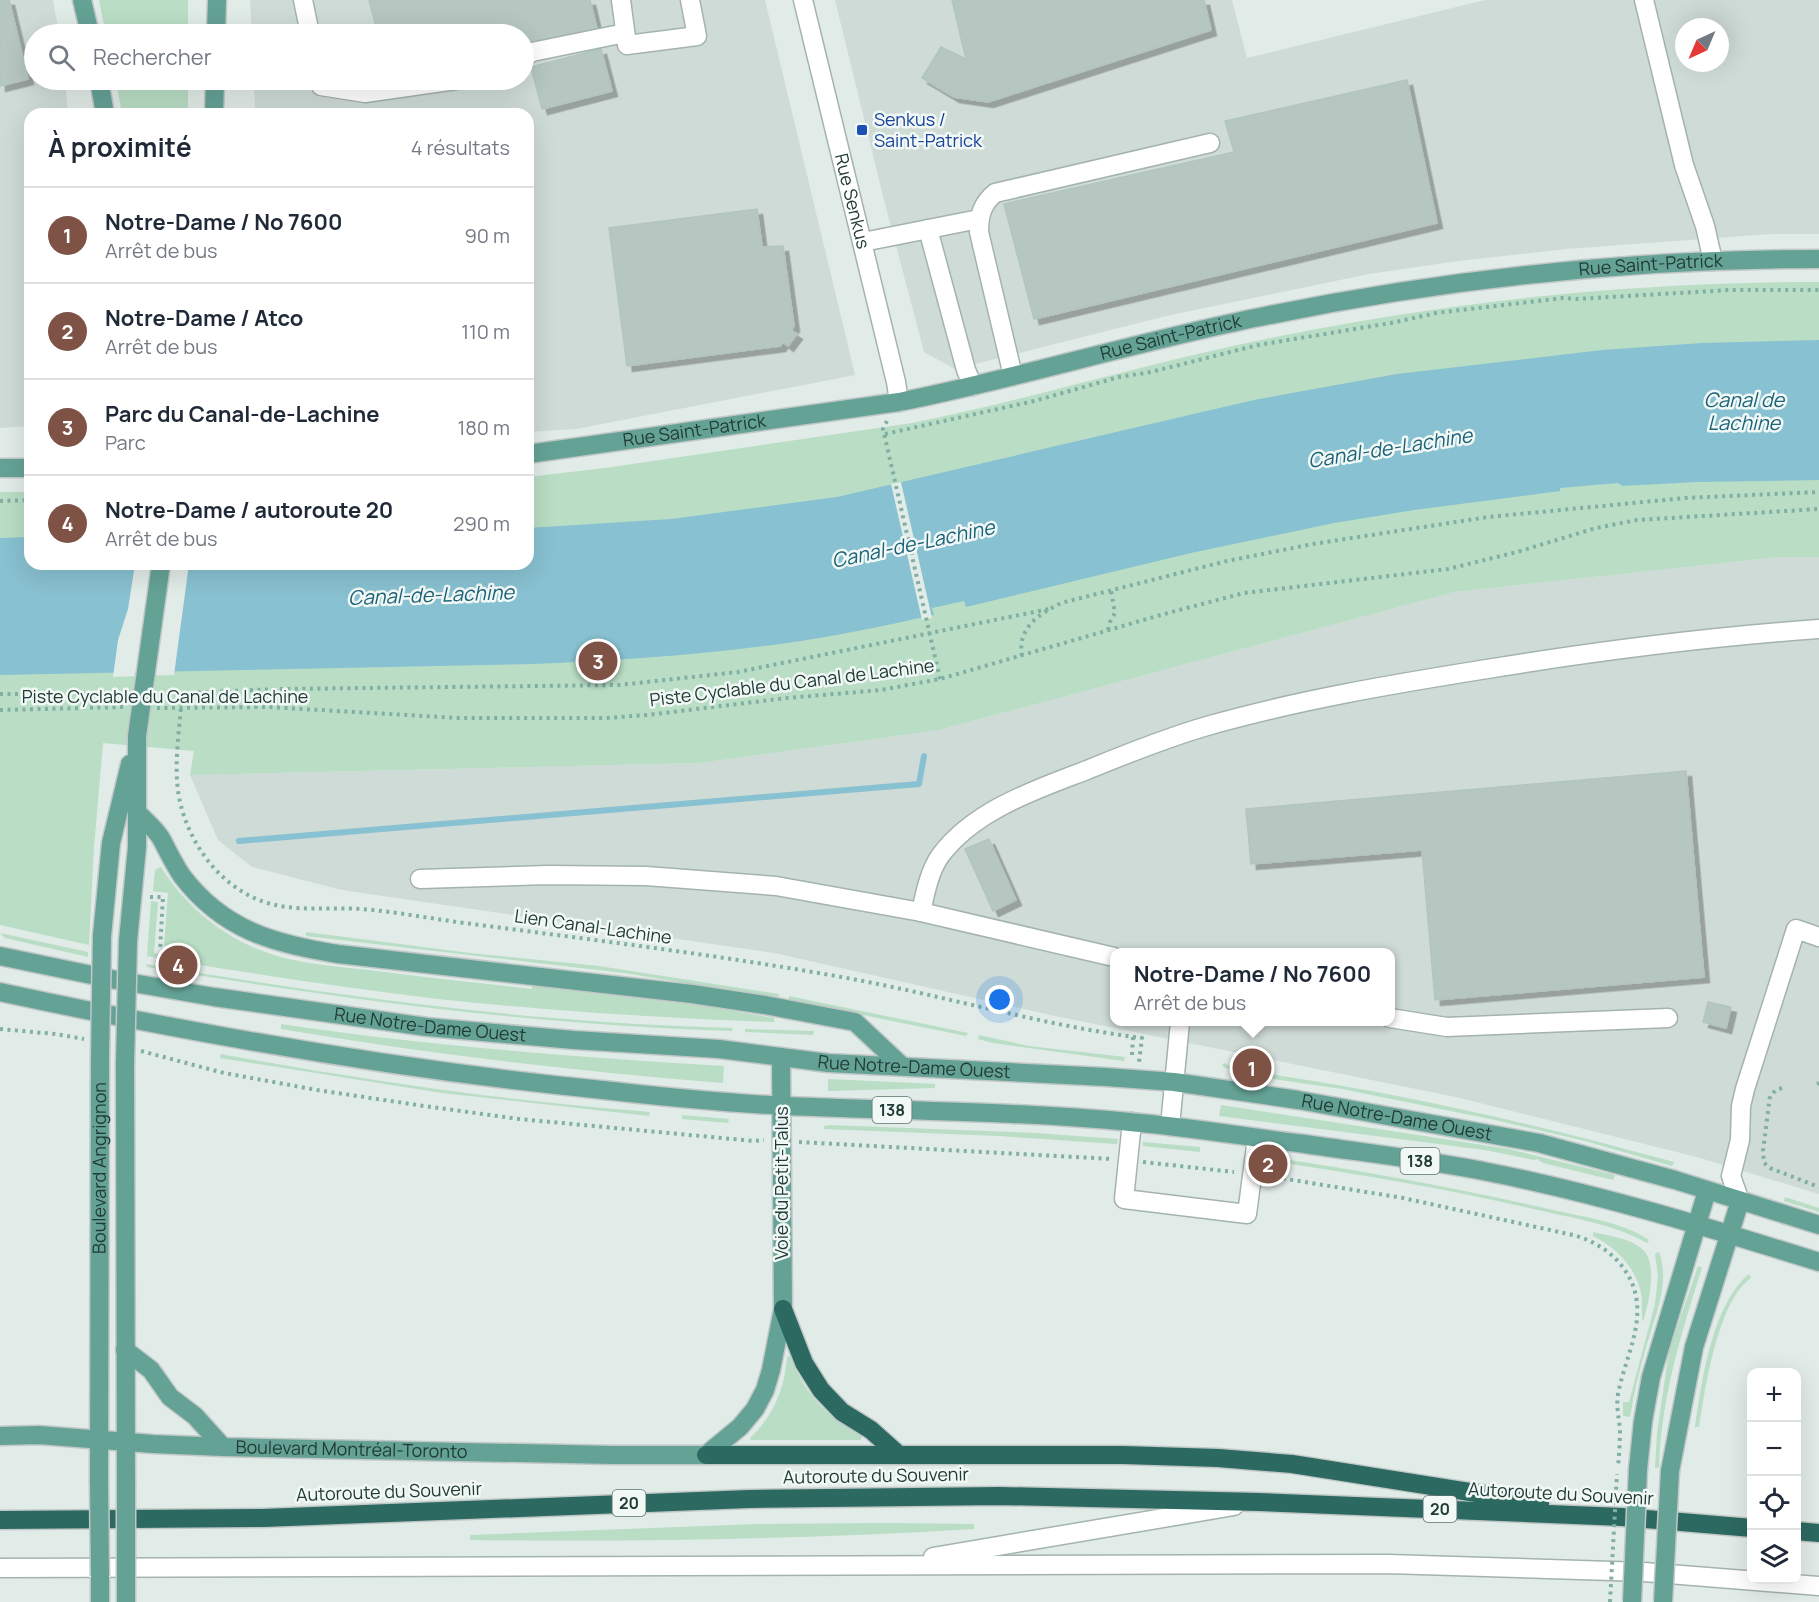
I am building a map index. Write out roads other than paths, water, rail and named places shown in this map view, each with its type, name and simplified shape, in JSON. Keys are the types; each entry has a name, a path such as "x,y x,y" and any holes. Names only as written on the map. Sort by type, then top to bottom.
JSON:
{"highway":[{"path":"783,1309 804,1363 821,1390 842,1412 871,1430 899,1455"},
{"path":"706,1455 1123,1455 1270,1461 1622,1517"},
{"name":"Autoroute du Souvenir","path":"0,1521 285,1517 545,1506 827,1498 1000,1496 1259,1502 1622,1517 1747,1528"},
{"path":"1801,1531 1819,1533"}],"main road":[{"path":"82,0 88,24"},
{"path":"210,0 214,24"},
{"path":"215,24 217,0"},
{"path":"101,90 104,108"},
{"path":"214,108 215,90"},
{"name":"Rue Saint-Patrick","path":"534,453 899,402 1211,327 1374,296 1556,272 1713,261 1819,259"},
{"path":"0,468 24,468"},
{"name":"Boulevard Angrignon","path":"100,1602 102,936 111,843 137,736 160,570"},
{"name":"Boulevard Angrignon","path":"126,1602 128,941 137,847 137,736"},
{"path":"137,812 161,838 173,862 200,896 221,915 267,939 298,948 338,954 731,999 855,1022 902,1066"},
{"name":"Rue Notre-Dame Ouest","path":"0,956 173,990 345,1017 470,1032 719,1049 818,1063 1138,1079 1298,1100 1539,1143 1626,1166 1819,1225"},
{"name":"Rue Notre-Dame Ouest","path":"0,992 224,1037 369,1061 572,1087 782,1105 998,1113 1132,1122 1487,1171 1597,1197 1819,1262"},
{"name":"Voie du Petit-Talus","path":"706,1455 740,1427 761,1400 771,1370 783,1309 781,1057"},
{"path":"1632,1602 1638,1469 1644,1420 1664,1329 1707,1191"},
{"path":"1663,1602 1670,1471 1694,1347 1740,1201"},
{"path":"125,1350 151,1370 170,1397 195,1416 223,1447"},
{"name":"Boulevard Montréal-Toronto","path":"0,1436 39,1436 223,1447 706,1455"}],"street":[{"path":"303,0 308,24"},
{"path":"621,0 627,45 698,36 690,0"},
{"name":"Rue Senkus","path":"803,0 863,242 899,402"},
{"path":"1644,0 1684,165 1705,226 1713,261"},
{"path":"534,52 625,33"},
{"path":"346,90 365,93 386,90"},
{"path":"1013,376 979,232 979,219 985,201 995,194 1210,143"},
{"path":"863,242 979,219"},
{"path":"928,229 966,370 973,386"},
{"path":"921,912 931,875 939,858 968,829 993,810 1060,780 1204,727 1264,711 1400,683 1574,654 1693,639 1819,629"},
{"path":"420,879 548,875 646,876 776,886 921,912 1110,956"},
{"path":"1740,1201 1731,1176 1740,1140 1741,1106 1745,1089 1796,929 1819,937"},
{"path":"1395,1019 1447,1027 1668,1018"},
{"path":"1170,1126 1180,1026"},
{"path":"1132,1122 1124,1199 1247,1214 1257,1138"},
{"path":"1707,1191 1731,1176"},
{"path":"881,1566 1259,1502"},
{"path":"0,1568 1388,1564 1644,1572 1819,1586"}],"water":[{"name":"Canal de Lachine","path":"1819,340 1819,480 1622,486 1618,483 1560,488 1560,491 1414,510 1334,523 1191,553 966,607 964,601 932,608 934,615 838,635 718,651 532,664 0,675 0,538 24,537 24,570 534,570 534,528 671,519 837,497 1254,400 1397,374 1602,350 1702,343"}],"waterway":[{"path":"239,841 919,784 924,756"}],"place":[{"name":"Senkus / Saint-Patrick","path":"862,130"},
{"name":"Parc du Canal-de-Lachine","path":"598,661"},
{"name":"Notre-Dame / autoroute 20","path":"178,965"},
{"name":"Notre-Dame / No 7600","path":"1252,1068"},
{"name":"Notre-Dame / Atco","path":"1268,1164"}],"water label":[{"name":"Canal-de-Lachine","path":"1390,448"},
{"name":"Canal-de-Lachine","path":"913,544"},
{"name":"Canal-de-Lachine","path":"431,595"}]}
